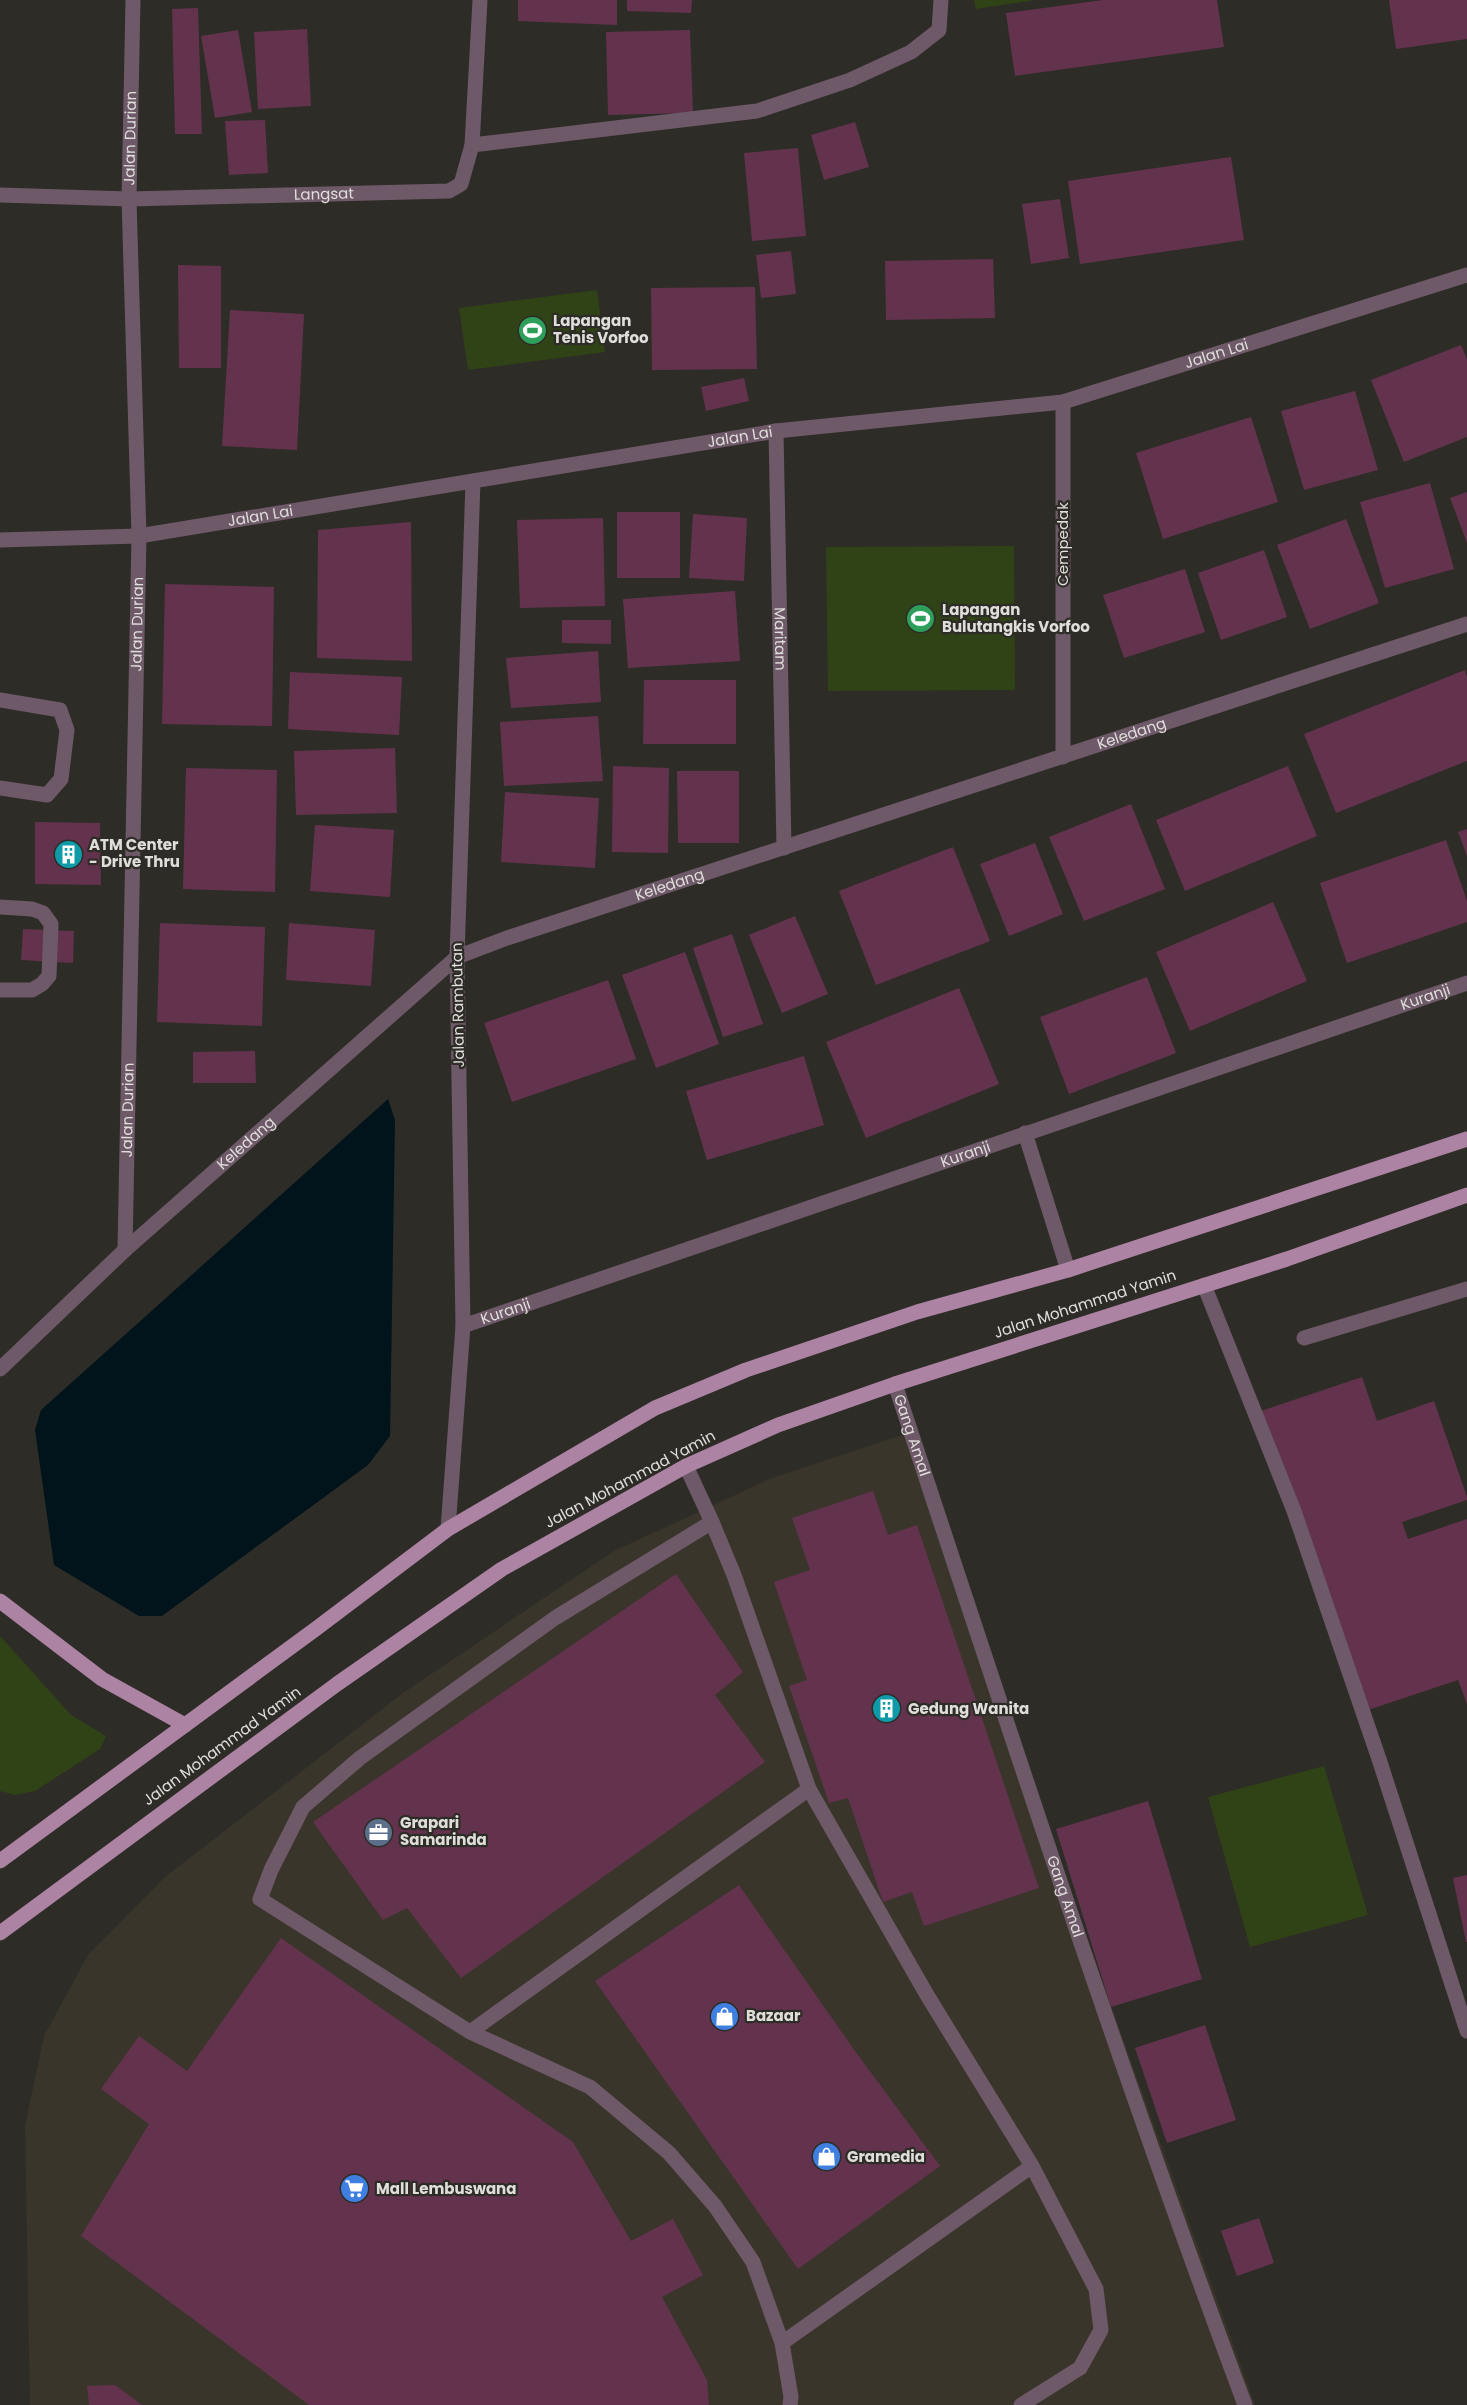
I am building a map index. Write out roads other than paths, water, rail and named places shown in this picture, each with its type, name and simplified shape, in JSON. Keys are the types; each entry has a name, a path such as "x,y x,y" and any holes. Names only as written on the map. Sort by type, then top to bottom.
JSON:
{"main road":[{"path":"0,1861 448,1528 655,1408 746,1370 917,1312 1068,1270 1467,1139"},
{"name":"Jalan Mohammad Yamin","path":"0,1933 337,1684 501,1569 686,1466 778,1425 895,1384 1287,1258 1467,1195"},
{"path":"0,1601 102,1679 185,1725"}],"street":[{"name":"Jalan Durian","path":"125,1250 139,536 129,199 133,0"},
{"name":"Langsat","path":"0,195 129,199 449,191 461,184 472,145 480,0"},
{"path":"472,145 757,111 850,80 910,52 939,30 941,0"},
{"name":"Jalan Lai","path":"0,540 139,536 776,431 1064,402 1467,275"},
{"name":"Cempedak","path":"1063,757 1064,402"},
{"name":"Maritam","path":"776,431 784,848"},
{"name":"Jalan Rambutan","path":"448,1528 463,1326 457,957 473,481"},
{"name":"Keledang","path":"0,1369 125,1250 457,957 507,938 1467,624"},
{"path":"0,700 60,710 67,730 61,779 47,795 0,788"},
{"path":"0,907 32,909 43,913 51,924 49,976 32,990 0,990"},
{"name":"Kuranji","path":"463,1326 1467,982"},
{"path":"1024,1132 1068,1270"},
{"path":"1204,1285 1294,1511 1379,1759 1467,2031"},
{"path":"1304,1338 1467,1289"},
{"name":"Gang Amal","path":"895,1384 1031,1795 1163,2182 1245,2405"},
{"path":"686,1466 734,1575 809,1789 927,1995 1032,2166 1096,2289 1101,2330 1080,2368 1021,2405"},
{"path":"712,1522 555,1618 360,1758 303,1807 271,1870 260,1899 470,2032 590,2087 669,2153 715,2206 753,2262 782,2343 791,2397 790,2405"},
{"path":"470,2032 809,1789"},
{"path":"782,2343 1032,2166"}],"place":[{"name":"Lapangan Tenis Vorfoo","path":"532,330"},
{"name":"Lapangan Bulutangkis Vorfoo","path":"921,619"},
{"name":"ATM Center - Drive Thru","path":"68,854"},
{"name":"Gedung Wanita","path":"887,1709"},
{"name":"Grapari Samarinda","path":"379,1832"},
{"name":"Bazaar","path":"725,2016"},
{"name":"Gramedia","path":"826,2157"},
{"name":"Mall Lembuswana","path":"355,2189"}]}
